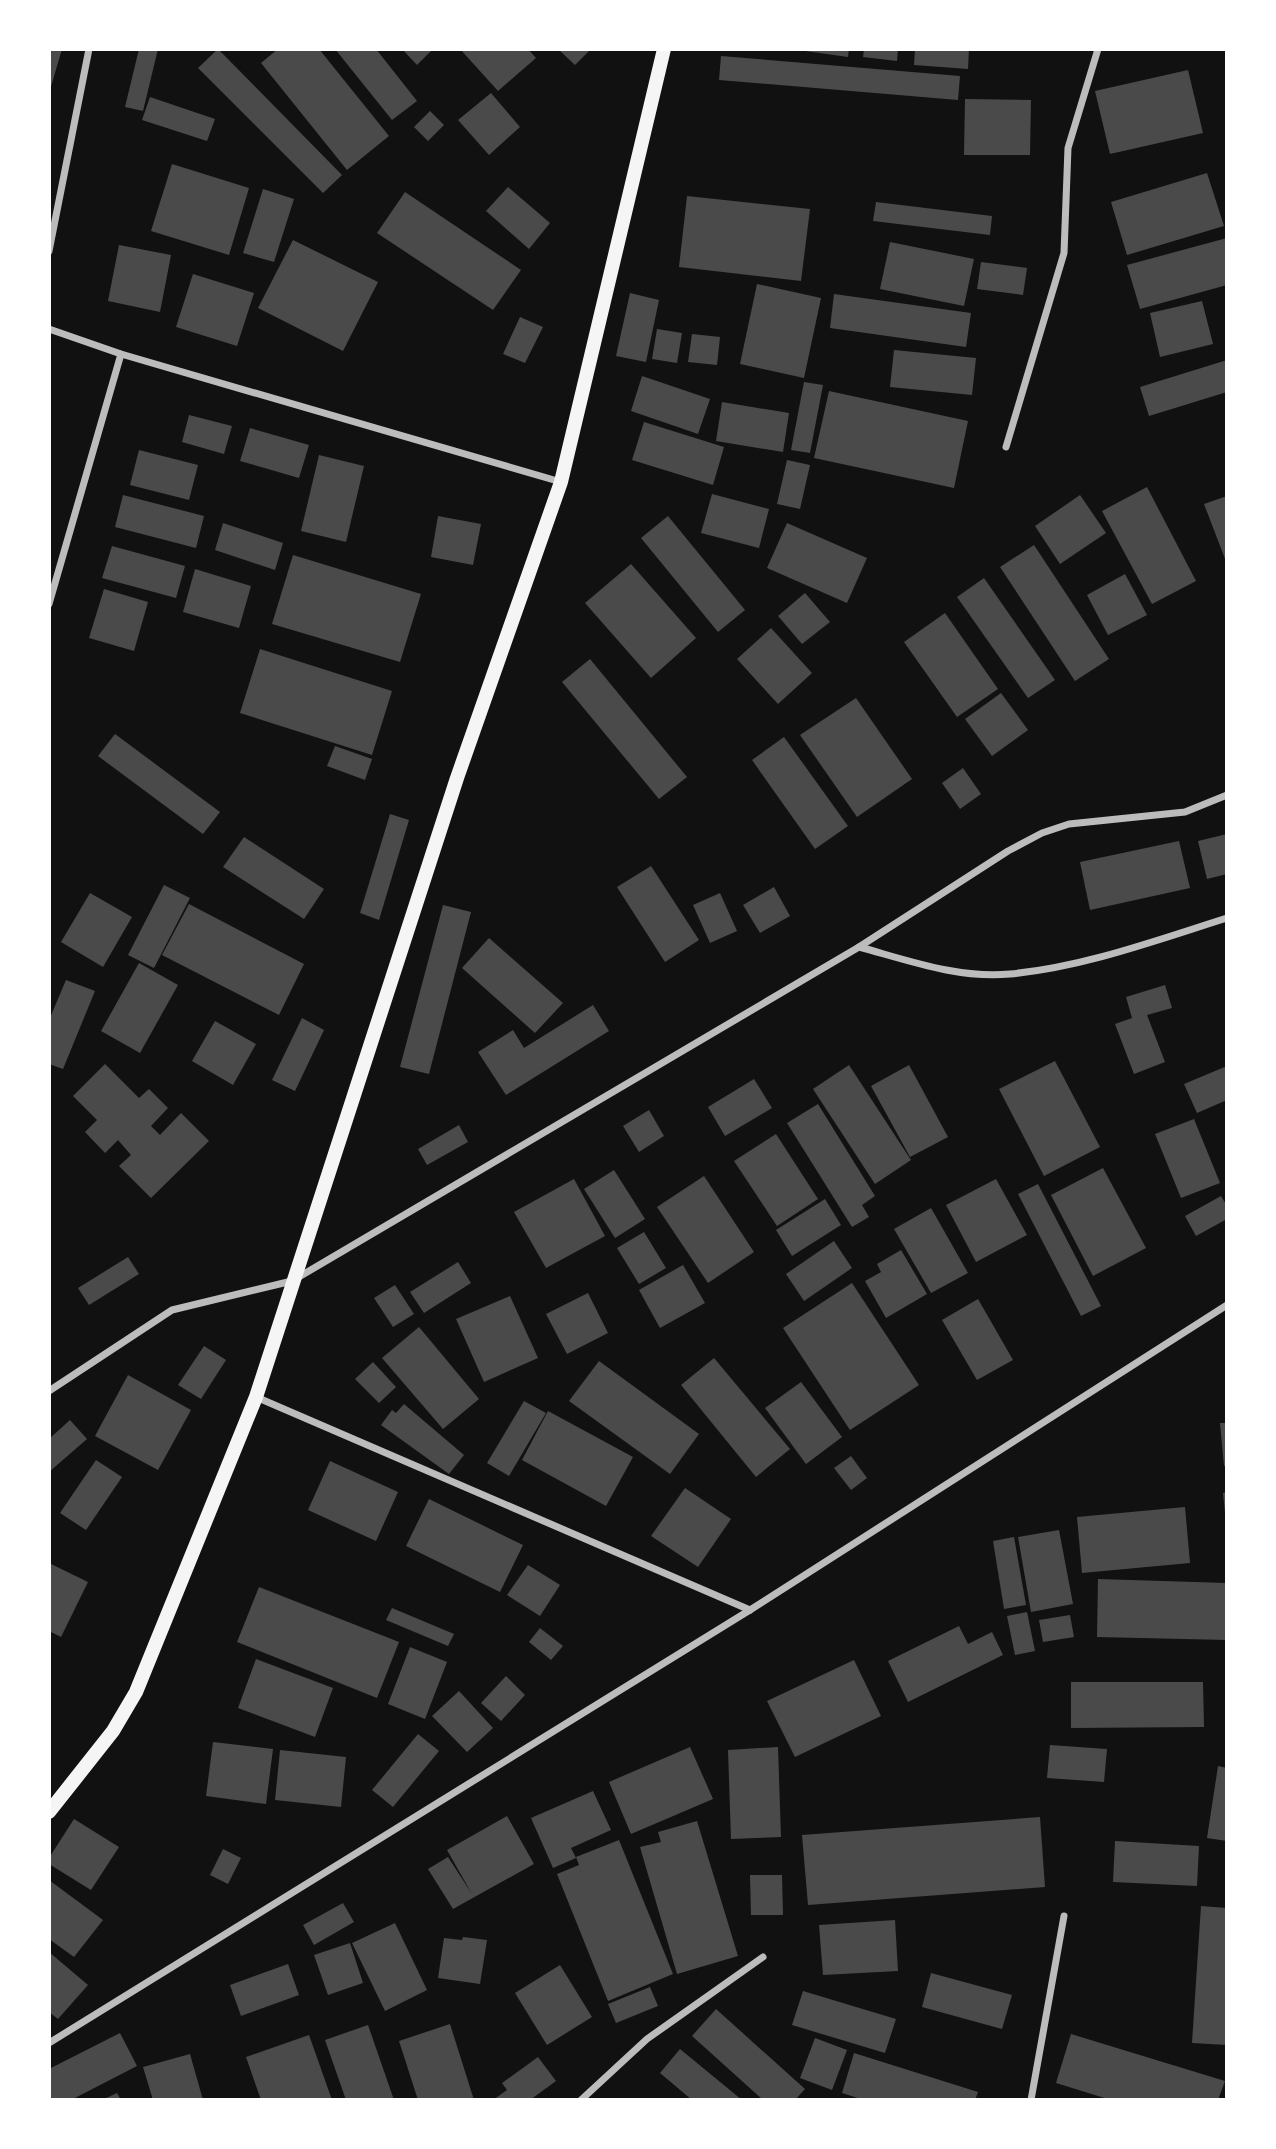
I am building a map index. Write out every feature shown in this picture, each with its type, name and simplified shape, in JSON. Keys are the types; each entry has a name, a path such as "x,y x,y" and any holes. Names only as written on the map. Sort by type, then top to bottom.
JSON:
{"main road":[{"path":"49,1812 113,1731 136,1692 256,1398 457,778 561,482 664,49"}],"street":[{"path":"49,251 89,49"},
{"path":"1006,447 1064,253 1068,148 1098,49"},
{"path":"49,329 121,354 561,482"},
{"path":"49,604 121,354"},
{"path":"49,1391 172,1310 292,1281 859,947 1008,851 1042,833 1069,824 1185,812 1227,795"},
{"path":"859,947 946,970 1009,975 1110,955 1227,918"},
{"path":"49,2043 750,1610 1227,1305"},
{"path":"256,1398 750,1610"},
{"path":"1031,2100 1064,1916"},
{"path":"582,2100 647,2039 763,1957"}],"building":[{"path":"49,49 62,49 50,90 49,90"},
{"path":"139,49 158,49 143,111 125,107"},
{"path":"218,49 342,175 323,193 198,68"},
{"path":"278,49 319,49 389,136 347,170 261,63"},
{"path":"335,49 376,49 417,101 392,120"},
{"path":"402,49 433,49 417,65"},
{"path":"460,49 528,49 536,58 498,91"},
{"path":"558,49 591,49 575,65"},
{"path":"791,49 849,49 848,57"},
{"path":"864,49 898,49 897,61 863,57"},
{"path":"915,49 969,49 968,69 914,65"},
{"path":"721,56 960,76 958,100 719,80"},
{"path":"1188,70 1203,133 1110,154 1095,91"},
{"path":"491,93 520,127 489,155 458,120"},
{"path":"150,97 215,119 207,141 142,120"},
{"path":"965,99 1031,100 1030,155 964,155"},
{"path":"430,111 444,125 428,141 414,127"},
{"path":"172,164 249,188 229,255 151,231"},
{"path":"1207,173 1224,226 1127,255 1111,202"},
{"path":"508,187 550,223 529,249 486,211"},
{"path":"263,189 294,199 274,262 243,253"},
{"path":"405,192 521,270 493,310 377,233"},
{"path":"687,196 810,209 801,281 679,267"},
{"path":"876,202 992,216 990,235 873,221"},
{"path":"1227,238 1227,285 1140,309 1127,265"},
{"path":"293,240 378,282 343,351 258,308"},
{"path":"890,242 974,259 964,306 880,289"},
{"path":"119,245 171,255 160,312 108,301"},
{"path":"981,262 1027,268 1023,295 977,289"},
{"path":"193,274 254,293 237,346 176,327"},
{"path":"757,284 821,298 804,378 740,364"},
{"path":"630,293 659,300 646,362 616,356"},
{"path":"834,294 971,313 966,347 830,328"},
{"path":"1202,301 1213,344 1160,357 1150,313"},
{"path":"520,317 543,327 525,363 503,354"},
{"path":"657,329 682,333 677,363 652,359"},
{"path":"692,334 720,337 717,365 688,362"},
{"path":"894,350 976,358 972,395 890,387"},
{"path":"1227,360 1227,392 1149,416 1140,387"},
{"path":"642,376 710,399 698,434 631,411"},
{"path":"804,382 823,385 810,453 791,450"},
{"path":"829,391 968,421 954,488 814,458"},
{"path":"722,402 789,413 783,452 716,441"},
{"path":"189,415 232,426 224,454 182,442"},
{"path":"644,422 724,447 713,485 632,460"},
{"path":"250,428 309,445 299,478 240,461"},
{"path":"139,450 198,465 189,500 130,485"},
{"path":"319,455 364,466 346,542 301,531"},
{"path":"787,460 810,465 800,509 777,504"},
{"path":"1147,487 1196,581 1152,604 1102,511"},
{"path":"712,494 769,509 759,548 701,533"},
{"path":"123,495 204,516 196,548 115,527"},
{"path":"1080,495 1106,533 1060,564 1035,526"},
{"path":"1227,496 1227,564 1204,504"},
{"path":"438,516 481,524 473,565 431,557"},
{"path":"668,516 745,610 718,632 641,538"},
{"path":"223,523 283,543 275,570 215,550"},
{"path":"787,523 867,558 847,603 767,568"},
{"path":"1034,545 1109,659 1075,681 1000,567"},
{"path":"112,546 185,566 176,598 102,578"},
{"path":"293,555 421,594 400,662 272,624"},
{"path":"631,564 696,638 651,678 585,603"},
{"path":"195,569 251,586 239,628 183,612"},
{"path":"1125,574 1147,615 1108,635 1087,595"},
{"path":"984,578 1055,680 1028,698 957,597"},
{"path":"104,589 148,602 134,651 89,638"},
{"path":"805,593 830,622 802,644 778,616"},
{"path":"945,613 998,689 957,717 904,642"},
{"path":"771,628 812,673 778,704 737,659"},
{"path":"260,649 392,691 372,755 240,713"},
{"path":"590,659 687,777 659,799 562,682"},
{"path":"1001,693 1028,730 992,756 965,719"},
{"path":"856,698 912,779 857,817 800,735"},
{"path":"115,734 220,812 203,834 98,756"},
{"path":"784,737 848,826 815,849 752,760"},
{"path":"335,746 372,759 365,780 327,766"},
{"path":"963,768 981,794 960,809 942,783"},
{"path":"390,814 409,820 379,920 360,913"},
{"path":"1227,834 1227,874 1207,879 1198,841"},
{"path":"244,837 324,889 304,919 223,867"},
{"path":"1179,841 1190,888 1090,910 1080,862"},
{"path":"651,866 699,940 665,962 617,887"},
{"path":"164,885 190,898 154,968 128,955"},
{"path":"774,887 790,916 760,933 743,905"},
{"path":"90,893 132,917 103,967 61,942"},
{"path":"720,893 737,931 710,943 693,905"},
{"path":"189,904 304,964 279,1015 162,955"},
{"path":"443,905 471,912 429,1074 400,1067"},
{"path":"489,938 563,1003 535,1033 462,968"},
{"path":"139,963 178,985 140,1053 101,1031"},
{"path":"66,980 95,991 63,1069 49,1064 49,1020"},
{"path":"1165,985 1172,1008 1147,1015 1165,1062 1134,1074 1115,1024 1132,1018 1126,997"},
{"path":"593,1005 609,1031 506,1095 478,1052 513,1030 524,1048"},
{"path":"302,1018 324,1030 295,1091 272,1080"},
{"path":"215,1021 256,1044 233,1085 192,1061"},
{"path":"1055,1061 1100,1147 1044,1176 999,1089"},
{"path":"105,1064 139,1098 149,1089 168,1108 151,1126 160,1135 181,1113 209,1141 151,1198 119,1166 131,1155 118,1140 105,1153 85,1132 97,1120 73,1096"},
{"path":"849,1065 911,1160 875,1184 813,1089"},
{"path":"909,1065 948,1137 910,1157 871,1086"},
{"path":"1227,1066 1227,1100 1197,1113 1184,1084"},
{"path":"754,1079 772,1108 725,1136 708,1107"},
{"path":"818,1104 875,1196 862,1205 869,1217 852,1227 787,1123"},
{"path":"649,1110 664,1136 639,1152 623,1126"},
{"path":"1194,1119 1220,1183 1181,1198 1155,1134"},
{"path":"459,1125 468,1142 427,1165 418,1149"},
{"path":"776,1134 818,1199 777,1226 734,1161"},
{"path":"1103,1168 1146,1248 1093,1276 1051,1195"},
{"path":"614,1170 645,1219 615,1238 584,1189"},
{"path":"704,1176 754,1252 708,1283 657,1207"},
{"path":"574,1179 605,1236 546,1268 514,1212"},
{"path":"996,1179 1027,1235 976,1262 946,1205"},
{"path":"1038,1184 1101,1306 1081,1316 1018,1194"},
{"path":"1221,1196 1227,1206 1227,1219 1196,1236 1185,1216"},
{"path":"825,1199 841,1225 792,1256 776,1230"},
{"path":"931,1208 968,1273 931,1293 894,1229"},
{"path":"644,1232 666,1268 639,1284 617,1248"},
{"path":"834,1241 852,1268 804,1301 786,1274"},
{"path":"901,1250 927,1294 886,1318 865,1281 881,1272 877,1264"},
{"path":"128,1257 139,1274 89,1305 78,1288"},
{"path":"458,1262 471,1283 424,1313 410,1292"},
{"path":"683,1265 705,1303 660,1328 639,1290"},
{"path":"852,1283 919,1385 850,1430 783,1328"},
{"path":"395,1285 414,1314 393,1327 374,1298"},
{"path":"588,1293 608,1333 567,1354 546,1314"},
{"path":"510,1296 538,1358 484,1382 456,1319"},
{"path":"978,1299 1013,1360 977,1380 942,1320"},
{"path":"419,1327 479,1399 443,1429 382,1358"},
{"path":"204,1346 226,1360 201,1399 178,1385"},
{"path":"714,1358 790,1449 756,1477 681,1385"},
{"path":"599,1361 699,1434 670,1474 569,1401"},
{"path":"373,1362 396,1387 379,1403 355,1379"},
{"path":"128,1375 191,1410 158,1470 95,1436"},
{"path":"801,1382 842,1437 806,1464 765,1408"},
{"path":"524,1401 546,1413 509,1476 487,1463"},
{"path":"404,1404 464,1455 449,1474 381,1425 392,1410 396,1413"},
{"path":"548,1411 633,1457 606,1506 522,1460"},
{"path":"70,1420 87,1439 49,1472 49,1439"},
{"path":"1220,1423 1227,1423 1227,1466 1224,1466"},
{"path":"851,1456 867,1478 851,1490 834,1468"},
{"path":"96,1460 122,1477 86,1530 60,1513"},
{"path":"330,1461 398,1492 376,1541 308,1510"},
{"path":"685,1488 731,1519 698,1567 651,1536"},
{"path":"1227,1492 1227,1513 1225,1513 1223,1493"},
{"path":"429,1499 523,1545 500,1592 406,1546"},
{"path":"1185,1507 1190,1563 1082,1573 1077,1517"},
{"path":"1059,1530 1073,1604 1031,1612 1018,1537"},
{"path":"1014,1537 1026,1605 1004,1609 993,1541"},
{"path":"49,1563 88,1582 61,1637 49,1631"},
{"path":"528,1565 560,1585 540,1616 507,1595"},
{"path":"1098,1579 1227,1583 1227,1640 1097,1637"},
{"path":"259,1587 399,1642 377,1698 237,1642"},
{"path":"392,1608 454,1634 448,1646 386,1620"},
{"path":"1027,1612 1035,1651 1015,1655 1007,1616"},
{"path":"1070,1615 1074,1637 1043,1642 1039,1620"},
{"path":"959,1626 968,1644 992,1632 1003,1655 908,1702 888,1661"},
{"path":"540,1628 563,1646 551,1660 529,1642"},
{"path":"410,1647 447,1662 425,1719 388,1704"},
{"path":"256,1659 333,1688 315,1737 238,1708"},
{"path":"854,1660 881,1716 795,1757 767,1701"},
{"path":"506,1676 525,1695 501,1721 481,1703"},
{"path":"1071,1682 1203,1682 1204,1727 1071,1728"},
{"path":"459,1691 493,1728 467,1752 432,1716"},
{"path":"418,1734 439,1751 393,1807 372,1790"},
{"path":"213,1742 273,1749 266,1804 206,1796"},
{"path":"1050,1745 1107,1749 1104,1782 1047,1778"},
{"path":"690,1747 713,1799 631,1834 609,1782"},
{"path":"778,1747 781,1837 731,1839 728,1750"},
{"path":"280,1750 346,1757 341,1807 275,1800"},
{"path":"1218,1766 1227,1768 1227,1841 1207,1838"},
{"path":"593,1791 611,1830 571,1848 576,1858 553,1868 531,1818"},
{"path":"507,1816 534,1864 453,1909 428,1869 448,1857 472,1894 447,1850"},
{"path":"1040,1817 1045,1887 808,1905 802,1835"},
{"path":"74,1819 119,1847 91,1890 49,1864 49,1858"},
{"path":"697,1821 738,1956 677,1974 640,1847 661,1842 658,1832"},
{"path":"619,1840 673,1974 608,2001 557,1874 579,1865 576,1857"},
{"path":"1115,1841 1199,1846 1197,1886 1113,1882"},
{"path":"223,1849 241,1858 228,1884 210,1875"},
{"path":"750,1875 782,1875 783,1915 751,1915"},
{"path":"49,1880 103,1920 74,1957 49,1939"},
{"path":"343,1903 354,1922 314,1945 303,1925"},
{"path":"1201,1906 1227,1908 1227,2045 1192,2043"},
{"path":"895,1920 898,1971 823,1975 819,1925"},
{"path":"395,1923 427,1990 385,2011 352,1943"},
{"path":"463,1937 487,1940 480,1984 438,1978 444,1938 462,1940"},
{"path":"350,1943 363,1983 328,1995 314,1955"},
{"path":"49,1952 88,1985 58,2019 49,2012"},
{"path":"288,1964 299,1995 241,2016 230,1985"},
{"path":"560,1965 592,2017 547,2045 515,1993"},
{"path":"931,1973 1012,1995 1002,2029 922,2007"},
{"path":"650,1987 658,2006 616,2023 608,2004"},
{"path":"803,1991 896,2019 885,2053 792,2025"},
{"path":"716,2009 805,2089 795,2100 763,2100 692,2036"},
{"path":"450,2024 474,2100 418,2100 399,2041"},
{"path":"368,2025 394,2100 346,2100 325,2040"},
{"path":"120,2033 137,2066 71,2100 49,2100 49,2069"},
{"path":"1071,2034 1225,2081 1218,2100 1111,2100 1056,2083"},
{"path":"309,2035 332,2100 261,2100 246,2057"},
{"path":"815,2038 847,2050 832,2090 800,2078"},
{"path":"680,2049 742,2100 692,2100 660,2073"},
{"path":"854,2053 978,2092 975,2100 864,2100 842,2093"},
{"path":"190,2054 203,2100 153,2100 143,2067"},
{"path":"538,2057 556,2081 530,2100 493,2100 507,2090 502,2083"},
{"path":"117,2093 121,2100 102,2100"}]}
